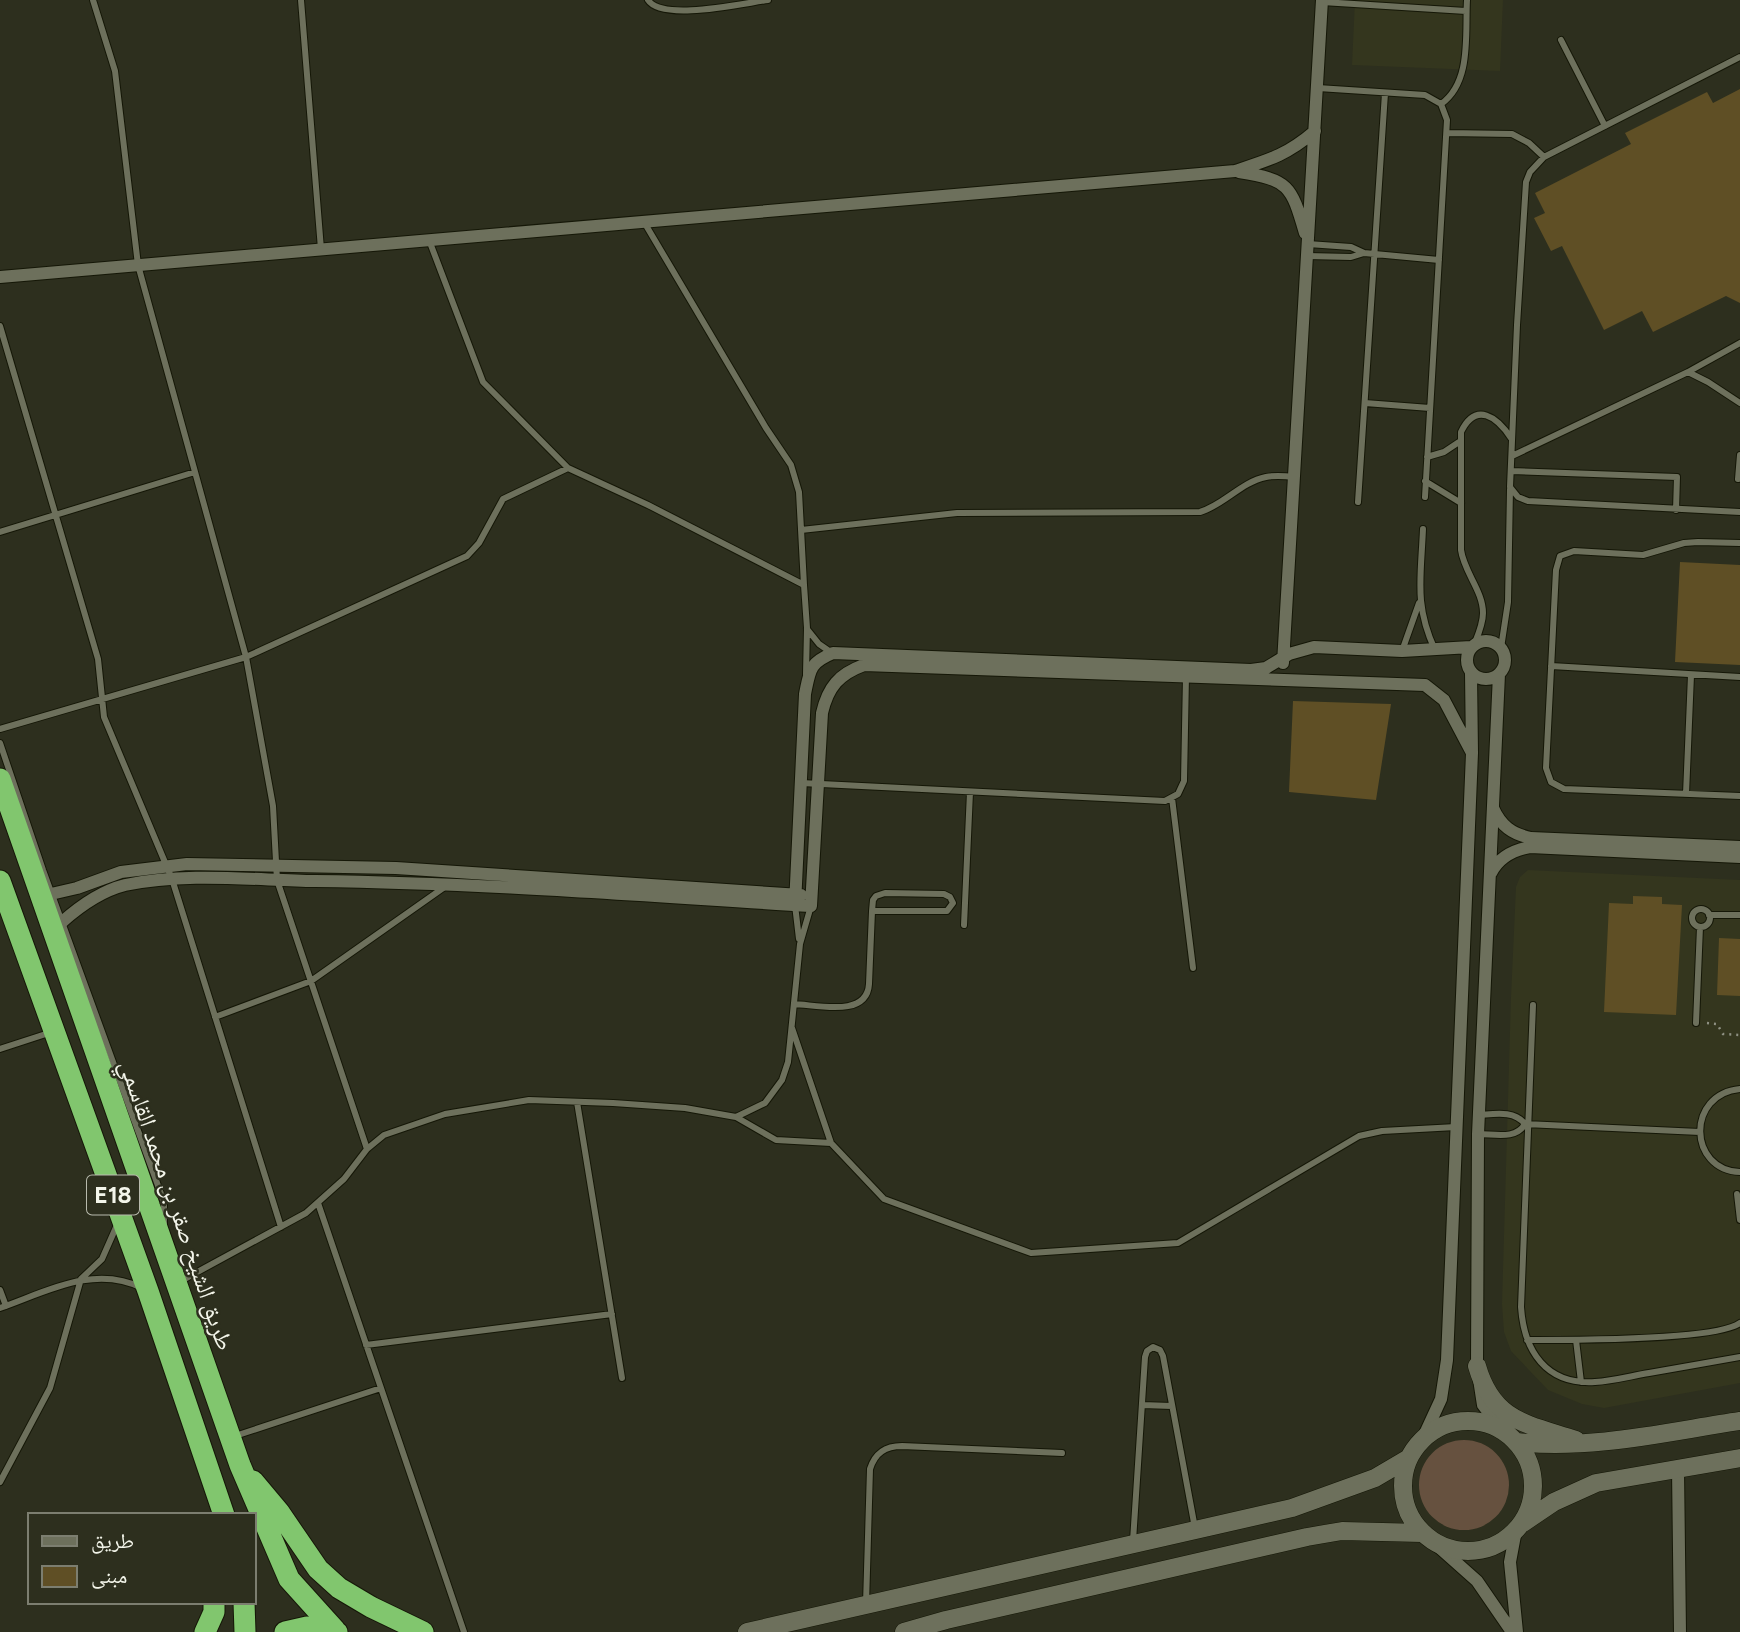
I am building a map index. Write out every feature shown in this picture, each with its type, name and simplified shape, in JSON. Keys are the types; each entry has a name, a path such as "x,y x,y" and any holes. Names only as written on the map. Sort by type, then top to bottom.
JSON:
{"highway":[{"name":"طريق الشيخ صقر بن محمد القاسمي","path":"0,779 240,1465 289,1579 336,1631"},
{"name":"E18","path":"0,881 5,905 148,1292 223,1513"},
{"path":"240,1465 279,1512 318,1569 332,1582 371,1607 423,1632"},
{"path":"205,1632 214,1612 214,1604"},
{"path":"244,1604 245,1632"},
{"path":"285,1632 307,1627 336,1631"}],"main road":[{"path":"1477,1366 1483,1385 1493,1402 1523,1424 1590,1444"},
{"path":"1427,1537 1410,1517 1403,1498 1403,1478 1409,1458 1423,1438 1440,1427 1460,1421 1481,1422 1501,1429 1517,1442 1529,1460 1534,1481 1532,1503 1520,1527"},
{"path":"1517,1442 1545,1445 1590,1444 1740,1421"},
{"path":"747,1632 1292,1508 1375,1478 1409,1458"},
{"path":"904,1632 946,1620 1342,1531 1427,1537 1453,1550 1476,1551 1498,1544 1554,1502 1596,1483 1740,1458"}],"street":[{"path":"1282,679 1322,1"},
{"path":"0,277 1235,171 1281,156 1315,131"},
{"path":"1235,171 1271,177 1285,185 1296,200 1307,250"},
{"path":"51,894 121,872 167,866 275,864 396,868 812,901 822,713 827,693 839,677 863,664 1186,672 1266,668 1289,654 1314,647 1435,651 1490,641 1501,648 1505,661 1499,674 1478,1134 1477,1366 1483,1405 1501,1429"},
{"path":"1473,646 1467,656 1471,673 1476,677 1488,679 1499,674"},
{"path":"796,900 805,694 811,667 833,653 1425,685 1444,700 1472,753"},
{"path":"1423,1438 1441,1399 1447,1360 1472,753 1471,673"},
{"path":"1493,808 1504,825 1521,836 1740,847"},
{"path":"1490,877 1501,859 1510,853 1530,847 1740,857"},
{"path":"62,922 79,907 106,892 124,886 172,879 392,882 796,900"},
{"path":"1678,1469 1680,1632"},
{"path":"1514,1632 1510,1562 1520,1527"},
{"path":"1427,1537 1477,1581 1514,1632"}],"lane":[{"path":"93,0 115,71 138,265 246,657 272,806 277,880 367,1149"},
{"path":"302,0 321,249"},
{"path":"648,0 651,5 680,11 768,0"},
{"path":"1441,103 1454,93 1461,78 1467,0"},
{"path":"1322,1 1466,11"},
{"path":"1561,40 1605,126"},
{"path":"1501,648 1508,602 1512,439 1526,182 1530,172 1544,157 1740,57"},
{"path":"1318,88 1425,95 1441,103 1446,111 1447,133 1425,497"},
{"path":"1358,502 1385,93"},
{"path":"1447,133 1512,134 1529,143 1544,157"},
{"path":"644,222 766,428 791,465 799,492 807,628 805,694"},
{"path":"429,240 483,382 568,468 804,585"},
{"path":"1307,250 1351,247 1364,253 1439,260"},
{"path":"1307,250 1350,257 1364,253"},
{"path":"0,327 99,659 104,717 172,879 281,1227"},
{"path":"1512,456 1688,372 1740,343"},
{"path":"1688,372 1740,403"},
{"path":"1365,403 1430,408"},
{"path":"1473,646 1483,610 1462,558 1460,442 1465,422 1474,416 1485,414 1495,418 1512,439"},
{"path":"1427,457 1444,452 1460,442"},
{"path":"1738,479 1740,455"},
{"path":"0,729 246,657 467,556 479,543 503,499 568,468"},
{"path":"1511,471 1677,477 1676,510"},
{"path":"0,532 195,472"},
{"path":"801,530 957,513 1200,512 1215,508 1251,482 1268,476 1295,477"},
{"path":"1425,481 1461,503"},
{"path":"1510,487 1518,497 1528,501 1740,512"},
{"path":"1402,651 1419,601 1423,529"},
{"path":"1740,543 1691,542 1632,556 1574,551 1560,556 1557,563 1546,768 1551,782 1564,789 1740,796"},
{"path":"1419,601 1435,651"},
{"path":"807,628 819,644 833,653"},
{"path":"1551,666 1740,677"},
{"path":"801,783 1158,802 1172,798 1182,788 1184,781 1186,672"},
{"path":"1686,794 1691,675"},
{"path":"0,743 51,894 160,1191 165,1216 161,1240"},
{"path":"964,925 970,792"},
{"path":"1172,798 1193,968"},
{"path":"215,1017 311,981 447,885 458,873"},
{"path":"794,1004 854,1006 866,998 869,984 872,911 873,900 885,893 947,895 953,904 950,909 943,911 872,911"},
{"path":"796,900 800,944"},
{"path":"736,1117 765,1103 782,1080 788,1062 800,944 812,901"},
{"path":"1700,927 1693,921 1694,912 1702,909 1709,915 1740,915"},
{"path":"1700,927 1708,924 1709,915"},
{"path":"1696,1023 1700,927"},
{"path":"1533,1005 1521,1307 1531,1350 1539,1362 1552,1371 1581,1382 1607,1381 1740,1357"},
{"path":"792,1026 831,1143 884,1199 1031,1253 1178,1243 1359,1136 1382,1131 1456,1127"},
{"path":"0,1049 54,1032"},
{"path":"1740,1089 1721,1094 1712,1101 1705,1110 1700,1132 1703,1147 1711,1159 1722,1168 1740,1172"},
{"path":"177,1283 306,1213 344,1179 367,1149 384,1135 445,1114 529,1100 685,1108 736,1117 776,1140 831,1143"},
{"path":"577,1102 622,1378"},
{"path":"1479,1115 1511,1114 1528,1124 1700,1132"},
{"path":"1478,1134 1513,1135 1528,1124"},
{"path":"1737,1194 1740,1220"},
{"path":"318,1203 464,1632"},
{"path":"0,1482 50,1388 81,1279 92,1270 108,1248 119,1213"},
{"path":"0,1290 3,1307 81,1279 98,1277 117,1279 148,1292"},
{"path":"366,1345 612,1314"},
{"path":"1527,1340 1699,1333 1727,1329 1740,1323"},
{"path":"1576,1340 1581,1382"},
{"path":"1133,1544 1145,1354 1153,1348 1162,1353 1196,1530"},
{"path":"230,1438 381,1388"},
{"path":"1142,1405 1172,1406"},
{"path":"866,1606 870,1469 878,1454 885,1448 902,1446 1062,1453"},
{"path":"921,1632 946,1620"}],"path":[{"path":"1696,1023 1717,1024 1723,1034 1740,1035"}],"shaded area":[{"path":"1355,0 1503,0 1500,71 1352,65"},
{"path":"1528,870 1740,880 1740,1383 1604,1408 1582,1404 1548,1390 1511,1351 1504,1332 1502,1304 1511,997 1516,887 1520,877"},
{"path":"1455,1440 1473,1440 1489,1447 1502,1460 1509,1476 1509,1494 1502,1510 1489,1523 1473,1530 1455,1530 1439,1523 1426,1510 1419,1494 1419,1476 1426,1460 1439,1447"}],"building":[{"path":"1740,89 1740,303 1726,296 1653,332 1642,311 1604,330 1562,246 1551,251 1534,218 1545,213 1535,193 1631,144 1625,133 1707,92 1713,103"},
{"path":"1680,562 1740,565 1740,665 1675,662"},
{"path":"1293,701 1391,704 1376,800 1289,792"},
{"path":"1633,896 1662,897 1662,904 1682,905 1676,1015 1604,1012 1609,903 1633,904"},
{"path":"1719,938 1740,939 1740,996 1717,995"}]}
